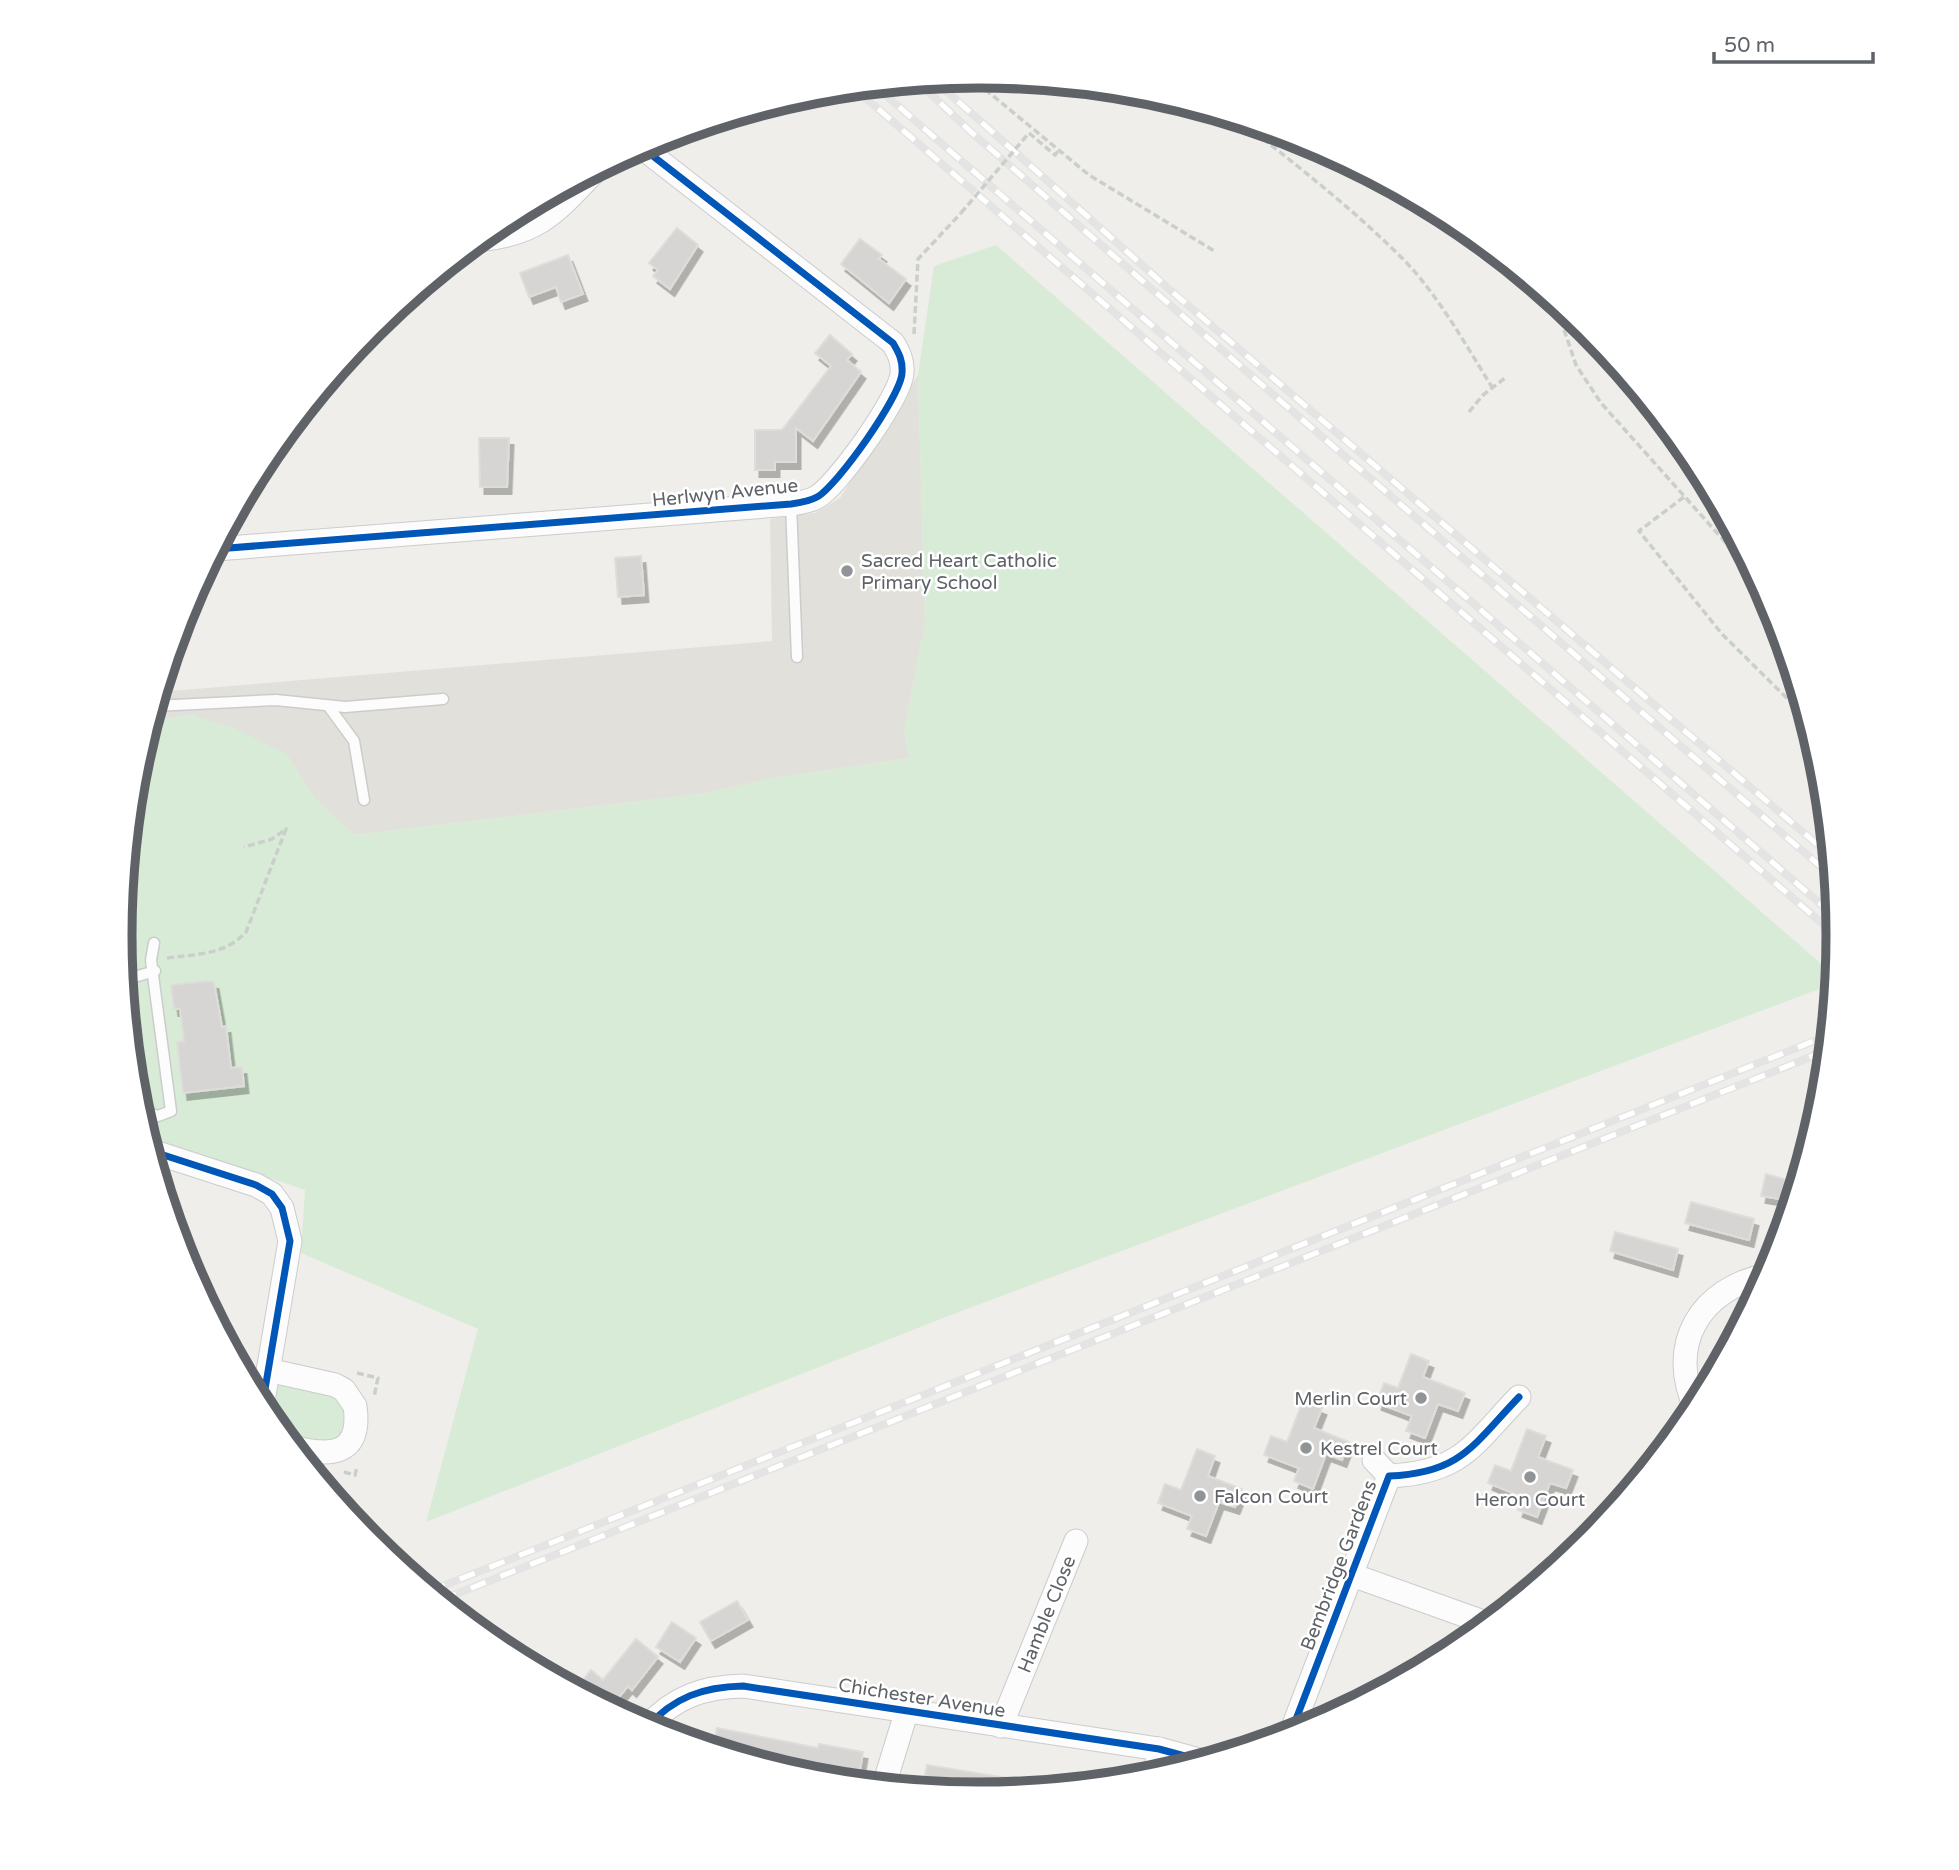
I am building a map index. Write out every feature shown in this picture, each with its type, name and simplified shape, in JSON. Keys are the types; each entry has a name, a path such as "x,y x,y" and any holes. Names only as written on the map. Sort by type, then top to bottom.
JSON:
{"street":[{"path":"650,154 893,343 901,355"},
{"path":"499,237 511,236 538,225 573,192"},
{"name":"Herlwyn Avenue","path":"225,548 791,504 817,497 836,481 887,409 903,376 901,355"},
{"path":"161,1155 256,1185 272,1194 282,1208 290,1241 265,1390"},
{"path":"1691,1394 1686,1379 1685,1358 1695,1322 1717,1295 1754,1278"},
{"path":"268,1370 335,1385 344,1390 355,1406 351,1442 344,1448 326,1454 306,1450"},
{"name":"Bembridge Gardens","path":"1295,1721 1352,1576 1382,1468 1431,1472 1447,1466 1461,1456 1519,1397"},
{"name":"Hamble Close","path":"1001,1726 1076,1541"},
{"path":"1352,1576 1477,1620"},
{"name":"Chichester Avenue","path":"656,1718 673,1703 694,1692 716,1687 768,1689 1159,1749 1187,1757"},
{"path":"886,1777 907,1710"},
{"path":"1156,1763 1159,1749"}],"lane":[{"path":"791,504 797,657"},
{"path":"164,706 276,700 328,707 443,699"},
{"path":"328,707 354,741 364,800"},
{"path":"151,1114 158,1116 171,1111 152,960 154,943"},
{"path":"134,977 155,971"}],"path":[{"path":"983,88 1089,175 1216,252"},
{"path":"901,355 914,343 918,260 1029,133 1055,155 1058,151"},
{"path":"1255,133 1333,194 1402,258 1431,292 1492,387"},
{"path":"1560,319 1576,365 1601,403 1738,556"},
{"path":"1469,412 1492,387 1505,378"},
{"path":"1684,496 1639,531 1722,634 1795,706"},
{"path":"152,960 224,950 235,944 246,932 286,829 271,839 244,847"}],"shaded area":[{"name":"Sacred Heart Catholic Primary School","path":"918,375 925,624 904,731 910,758 774,778 700,794 354,835 316,800 286,754 192,715 160,719 168,691 772,641 770,519 815,513 840,498"}],"green space":[{"path":"996,245 1826,968 1825,987 943,1318 426,1522 478,1329 301,1253 305,1190 158,1140 139,1046 132,935 139,824 160,719 191,715 234,728 286,754 316,800 354,835 700,794 774,778 910,758 904,731 925,624 918,375 934,266"},
{"path":"268,1370 344,1390 350,1442 304,1446 266,1391"}],"building":[{"path":"677,228 698,245 670,289 653,276 658,270 649,263"},
{"path":"860,239 882,255 879,259 906,279 889,303 841,264"},
{"path":"568,255 583,294 561,302 556,287 529,297 520,273"},
{"path":"830,335 852,354 847,360 861,372 813,441 796,428 796,462 775,462 775,470 755,470 755,430 782,430 831,366 815,353"},
{"path":"479,438 509,438 507,487 480,487"},
{"path":"641,556 644,595 618,597 615,558"},
{"path":"214,982 222,1027 226,1026 231,1068 242,1067 244,1086 183,1093 177,1042 184,1041 180,1009 174,1009 171,985"},
{"path":"1766,1174 1790,1181 1784,1200 1761,1196"},
{"path":"1691,1202 1754,1219 1749,1240 1685,1223"},
{"path":"1615,1232 1678,1249 1673,1270 1610,1251"},
{"name":"Merlin Court","path":"1411,1354 1429,1361 1423,1377 1465,1393 1458,1411 1438,1404 1425,1438 1406,1431 1412,1416 1377,1403 1384,1383 1398,1388"},
{"name":"Kestrel Court","path":"1303,1401 1322,1408 1314,1428 1349,1442 1342,1460 1326,1454 1313,1489 1294,1481 1299,1468 1264,1455 1271,1436 1287,1442"},
{"name":"Heron Court","path":"1527,1429 1546,1436 1538,1457 1573,1470 1566,1488 1550,1483 1537,1517 1518,1510 1523,1497 1488,1483 1495,1465 1511,1471"},
{"name":"Falcon Court","path":"1197,1449 1215,1456 1208,1476 1242,1489 1235,1507 1219,1502 1206,1536 1187,1529 1192,1516 1158,1503 1165,1484 1181,1490"},
{"path":"737,1601 748,1620 711,1641 700,1622"},
{"path":"672,1622 696,1638 680,1662 656,1647"},
{"path":"636,1639 658,1657 632,1690 628,1686 616,1700 581,1682 591,1670 603,1680"},
{"path":"717,1728 818,1748 819,1744 863,1752 859,1773 760,1754 715,1740"},
{"path":"927,1765 1028,1781 979,1783 924,1781"}],"railway":[{"path":"925,89 970,131 1276,397 1824,869"},
{"path":"944,89 1169,289 1822,849"},
{"path":"884,93 1826,909"},
{"path":"863,96 1827,927"},
{"path":"440,1587 1821,1038"},
{"path":"451,1596 1819,1054"}],"cycle path":[{"path":"225,548 791,504 817,497 826,489 867,440 891,401 902,373 897,350 893,343 650,154"},
{"path":"161,1154 256,1185 272,1194 282,1208 290,1241 265,1390"},
{"path":"1295,1721 1389,1476 1413,1474 1450,1462 1477,1442 1519,1397"},
{"path":"656,1718 690,1696 715,1689 743,1686 1159,1749 1187,1757"}],"place":[{"name":"Sacred Heart Catholic Primary School","path":"847,571"},
{"name":"Merlin Court","path":"1421,1398"},
{"name":"Kestrel Court","path":"1306,1448"},
{"name":"Heron Court","path":"1530,1477"},
{"name":"Falcon Court","path":"1200,1496"}]}
